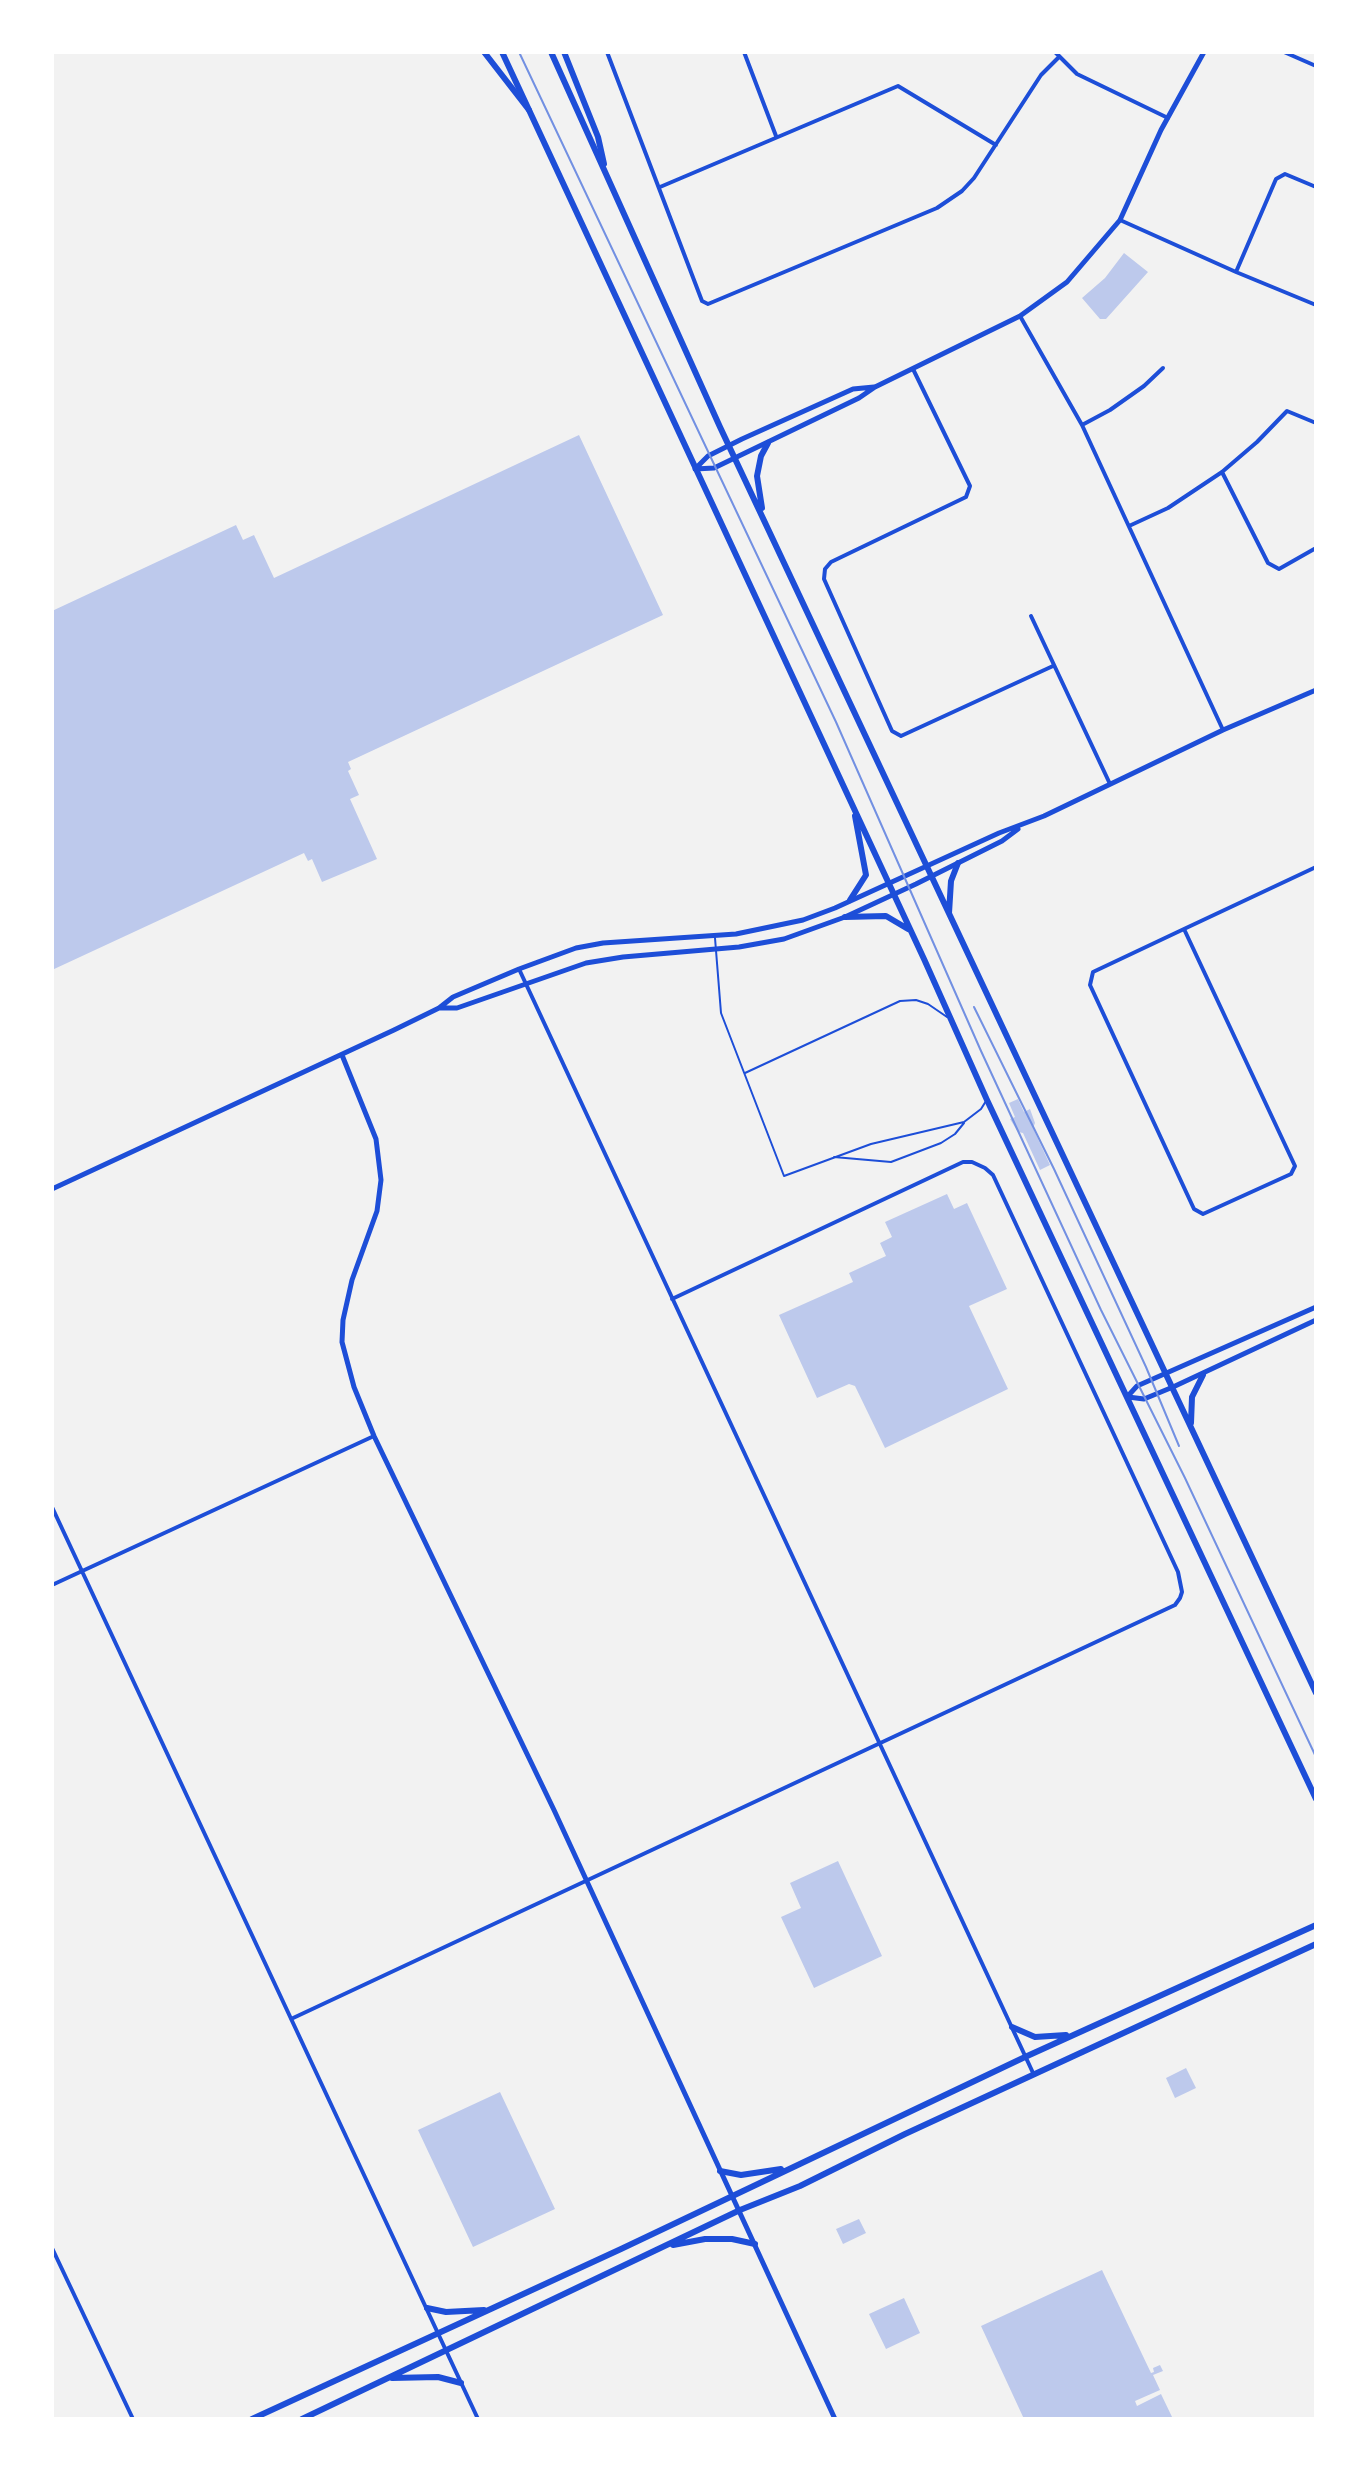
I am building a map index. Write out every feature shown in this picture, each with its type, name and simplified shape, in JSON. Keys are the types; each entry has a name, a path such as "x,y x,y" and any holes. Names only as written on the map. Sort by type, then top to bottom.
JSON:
{"main road":[{"path":"484,52 529,110"},
{"path":"502,52 987,1100 1316,1799"},
{"path":"551,52 729,446 1316,1693"},
{"path":"564,52 598,137 604,164"},
{"path":"763,516 757,476 761,456 768,443"},
{"path":"850,900 866,875 854,808"},
{"path":"949,916 951,881 958,863"},
{"path":"845,917 886,916 911,931"},
{"path":"1191,1426 1192,1397 1203,1375"},
{"path":"252,2419 621,2249 1025,2057 1316,1925"},
{"path":"302,2419 740,2210 800,2186 1316,1944"},
{"path":"1012,2027 1035,2037 1055,2038 1078,2033"},
{"path":"720,2171 741,2175 788,2168"},
{"path":"665,2246 705,2239 732,2239 755,2244"},
{"path":"427,2308 452,2312 487,2309"},
{"path":"389,2379 438,2377 461,2383"}],"street":[{"path":"607,52 702,301 708,304 937,208 962,191 1057,54 1077,74 1168,118"},
{"path":"744,52 776,137"},
{"path":"695,469 714,468 859,398 875,387 1020,316 1067,282 1120,220 1168,118 1204,52"},
{"path":"1284,52 1316,66"},
{"path":"660,187 898,86 996,145"},
{"path":"1236,272 1276,179 1285,174 1316,187"},
{"path":"1120,220 1316,305"},
{"path":"1020,316 1082,425 1223,730"},
{"path":"1082,425 1110,410 1163,368"},
{"path":"913,369 970,486 966,497 831,562 825,569 824,579 892,731 901,736 1053,666"},
{"path":"695,469 708,456 853,389 875,387"},
{"path":"1129,526 1168,508 1222,472 1287,411 1316,423"},
{"path":"1222,472 1268,563 1279,569 1316,548"},
{"path":"1031,616 1110,785"},
{"path":"52,1189 342,1055 439,1008 453,997 519,969 576,948 603,943 715,936 777,928 814,916 999,833 1022,826 1223,730 1316,690"},
{"path":"439,1008 457,1008 586,963 784,939 845,917 931,877 1002,841 1022,826"},
{"path":"1184,929 1295,1166 1291,1174 1203,1214 1194,1209 1090,985 1093,972 1184,929 1316,867"},
{"path":"519,969 1034,2075"},
{"path":"342,1055 376,1139 381,1180 377,1211 352,1280 343,1320 342,1342 348,1367 374,1436 586,1882 726,2186 733,2194 835,2419"},
{"path":"291,2019 1175,1605 1182,1592 1178,1572 993,1175 979,1164 963,1162 672,1299"},
{"path":"1127,1397 1137,1386 1166,1372 1316,1307"},
{"path":"1127,1397 1144,1399 1203,1375 1316,1320"},
{"path":"52,1585 374,1436"},
{"path":"52,1507 478,2419"},
{"path":"52,2248 133,2419"}],"lane":[{"path":"715,936 721,1013 784,1176 871,1144 964,1122"},
{"path":"744,1073 900,1001 916,1000 928,1004 950,1020"},
{"path":"833,1157 891,1162 941,1143 955,1134 987,1100"}],"building":[{"path":"1124,253 1148,272 1106,319 1100,319 1082,298 1105,278"},
{"path":"579,435 663,615 348,762 351,769 348,771 359,795 350,799 377,859 322,882 312,859 308,861 304,853 52,970 52,611 236,525 243,540 254,535 274,578"},
{"path":"1018,1099 1024,1112 1030,1109 1035,1123 1033,1128 1050,1165 1040,1170 1023,1133 1018,1132 1010,1119 1015,1117 1009,1103"},
{"path":"947,1194 954,1209 967,1203 1007,1289 969,1306 1008,1389 885,1448 855,1386 849,1384 817,1398 779,1315 853,1282 849,1273 886,1256 880,1243 892,1237 885,1222"},
{"path":"838,1861 882,1956 814,1988 781,1917 801,1908 790,1883"},
{"path":"1186,2068 1196,2088 1175,2098 1166,2078"},
{"path":"500,2092 555,2209 473,2247 418,2130"},
{"path":"859,2219 866,2233 843,2244 836,2229"},
{"path":"1102,2270 1151,2373 1154,2372 1153,2368 1160,2365 1163,2371 1153,2375 1160,2390 1135,2401 1137,2406 1161,2394 1173,2419 1024,2419 981,2326"},
{"path":"904,2298 920,2333 886,2349 869,2314"}],"tram line":[{"path":"519,52 836,722 981,1051 1101,1310 1185,1478 1316,1757"},
{"path":"974,1007 1054,1169 1146,1367 1179,1446"}]}
